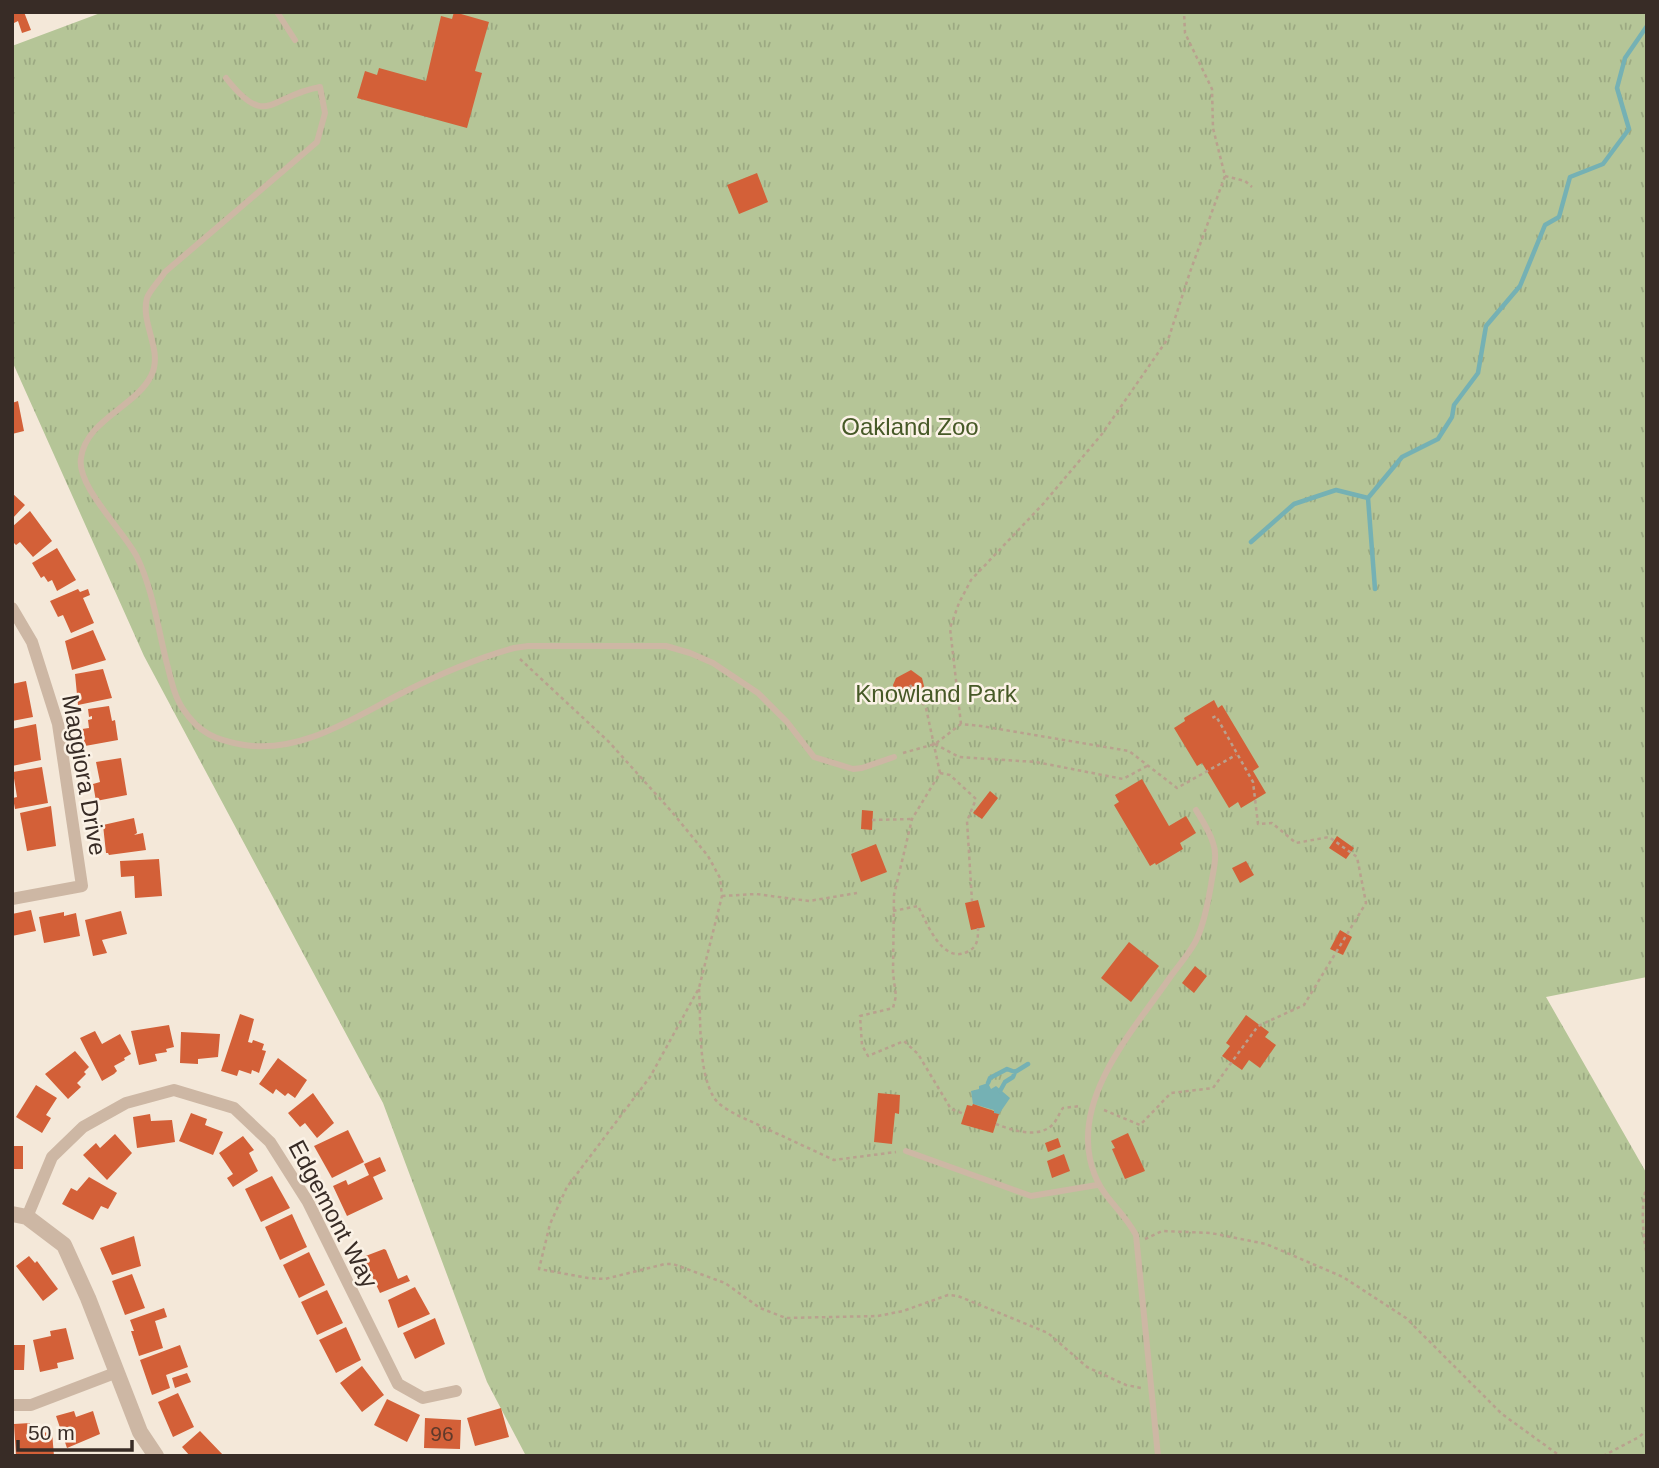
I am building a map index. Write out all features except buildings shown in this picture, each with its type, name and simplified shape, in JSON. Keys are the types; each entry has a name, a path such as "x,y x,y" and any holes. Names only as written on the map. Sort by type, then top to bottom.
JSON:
{"street":[{"name":"Maggiora Drive","path":"12,608 32,642 58,724 82,886 12,899"},
{"name":"Edgemont Way","path":"19,1215 52,1157 83,1127 127,1103 174,1090 234,1108 270,1142 308,1202 398,1384 423,1398 456,1391"},
{"path":"19,1215 64,1245 88,1298 140,1432 156,1456"},
{"path":"12,1405 31,1405 115,1373"}],"lane":[{"path":"277,12 295,40"},
{"path":"226,78 242,98 255,107 268,107 282,98 320,87 325,113 317,142 165,272 147,297 146,317 156,359 153,373 142,391 95,430 85,445 80,461 85,483 125,537 137,558 146,581 171,681 181,706 204,733 246,745 303,739 329,732 409,690 510,649 528,646 666,646 713,663 758,693 787,722 814,757 852,769 894,757"},
{"path":"1158,1456 1136,1235 1126,1217 1110,1203 1097,1185 1087,1140 1091,1105 1098,1084 1198,939 1216,859 1214,844 1196,810"},
{"path":"906,1151 1031,1196 1097,1185"}],"path":[{"path":"961,724 950,628 959,603 971,580 1043,504 1102,434 1168,337 1225,176 1213,128 1212,89 1185,33 1184,12"},
{"path":"1225,176 1245,181 1252,187"},
{"path":"510,649 608,742 673,812 708,856 720,878 722,896 699,988 649,1077 567,1187 550,1224 540,1269 605,1279 673,1264 725,1283 774,1315 802,1319 878,1316 903,1311 948,1295 958,1296 1048,1333 1087,1367 1126,1385 1152,1388"},
{"path":"910,685 926,708 940,772 912,820 894,895 893,972 896,996 893,1008 860,1016 862,1045 868,1056 904,1041 918,1054 951,1109 964,1114"},
{"path":"996,1124 1014,1131 1038,1131 1052,1126 1063,1108 1091,1105 1140,1125 1171,1093 1213,1088 1258,1026 1304,1006 1366,903 1357,857 1329,836 1296,843 1272,824 1258,824 1254,782 1216,716 1210,719"},
{"path":"894,757 912,749 935,744 961,724 1129,751 1177,788 1237,754"},
{"path":"935,744 958,757 1036,761 1123,779 1148,766"},
{"path":"940,772 950,775 976,799 967,821 972,901"},
{"path":"872,820 912,820"},
{"path":"722,896 756,894 809,901 857,892"},
{"path":"893,911 918,906 942,947 951,952 963,954 974,948 978,940 978,928"},
{"path":"699,988 704,1066 712,1096 723,1106 834,1160 906,1151"},
{"path":"1647,1185 1643,1233 1647,1257"},
{"path":"1137,1244 1162,1231 1211,1233 1266,1244 1343,1277 1406,1318 1502,1414 1560,1456"},
{"path":"1603,1456 1647,1430"}],"green space":[{"name":"Knowland Park","path":"103,12 1647,12 1647,977 1546,997 1647,1174 1647,1456 526,1456 487,1382 383,1103 144,656 12,361 12,46"}],"water":[{"path":"988,1083 991,1089 996,1086 1010,1098 999,1114 973,1104 971,1091"}],"waterway":[{"path":"1251,542 1294,504 1336,490 1368,498 1402,457 1438,439 1452,417 1454,405 1478,373 1486,326 1520,286 1545,225 1559,217 1570,177 1603,164 1629,129 1617,88 1625,58 1647,26"},
{"path":"1368,498 1375,589"},
{"path":"1000,1091 1015,1072 1028,1064"},
{"path":"988,1083 990,1078 1007,1069 1015,1072"}],"park label":[{"name":"Oakland Zoo","path":"910,427"}]}
